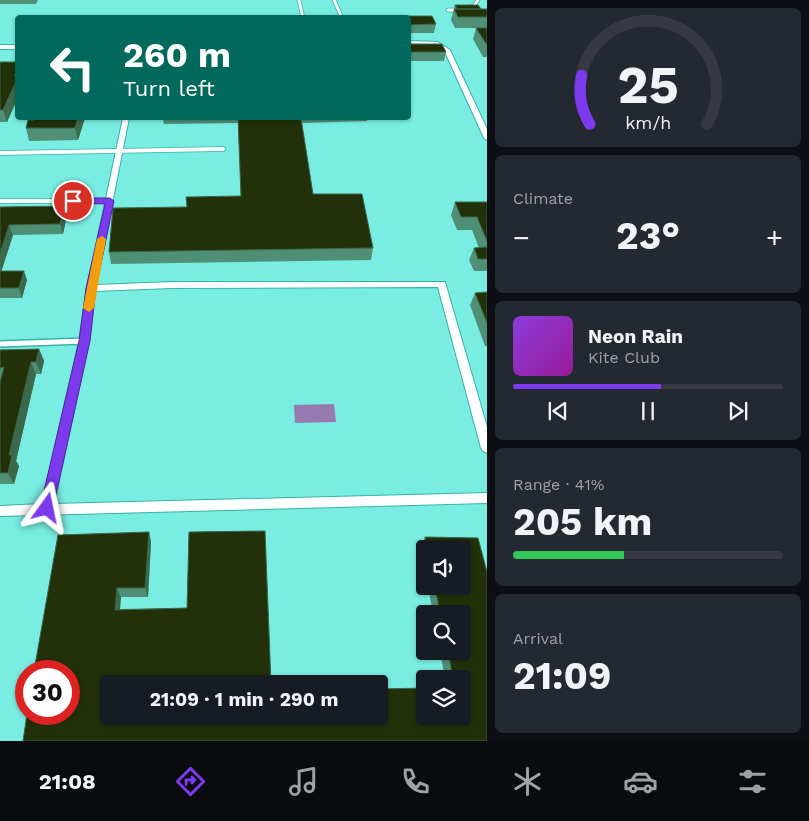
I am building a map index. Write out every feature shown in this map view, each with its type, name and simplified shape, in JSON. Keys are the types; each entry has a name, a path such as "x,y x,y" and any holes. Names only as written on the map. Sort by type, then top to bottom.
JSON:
{"street":[{"path":"411,43 438,44 448,51 486,138"},
{"path":"0,47 15,47"},
{"path":"47,508 84,341 91,288 126,120"},
{"path":"91,288 172,285 442,284 486,448"},
{"path":"0,511 47,508 486,498"}],"lane":[{"path":"299,0 302,15"},
{"path":"334,0 341,15"},
{"path":"466,8 474,6 478,0"},
{"path":"448,10 459,10"},
{"path":"0,153 223,149"},
{"path":"0,201 110,201"},
{"path":"0,344 84,341"}],"shaded area":[{"path":"334,404 336,422 295,423 294,405"}],"building":[{"path":"455,5 478,5 481,9 457,9"},
{"path":"454,9 487,9 487,17 458,17"},
{"path":"411,16 432,16 436,24 411,25"},
{"path":"476,28 487,28 487,45"},
{"path":"411,44 442,44 446,52 411,52"},
{"path":"0,62 15,62 15,84 3,110 0,110"},
{"path":"28,120 77,120 75,128 26,128"},
{"path":"238,120 301,120 313,194 362,194 373,248 109,252 113,208 187,207 186,197 241,196"},
{"path":"455,202 487,202 487,241 477,217 461,217"},
{"path":"65,206 60,224 9,225 0,254 0,207"},
{"path":"487,247 487,259 478,259 474,248"},
{"path":"0,271 24,271 19,288 0,288"},
{"path":"487,292 487,323 475,293"},
{"path":"39,349 36,362 31,362 9,455 12,455 8,473 0,473 0,382 4,367 0,368 0,350"},
{"path":"265,531 271,675 100,675 100,725 388,725 388,689 416,688 416,725 471,725 471,670 451,670 450,660 471,660 471,605 438,605 437,595 471,595 471,540 426,540 425,537 478,538 487,572 487,741 23,741 25,725 80,725 80,660 36,660 58,535 149,532 145,588 117,588 115,610 187,608 189,532"}],"slow traffic":[{"path":"89,308 91,288 102,239"}],"route":[{"path":"47,508 84,341 91,288 110,201 73,201"}]}
